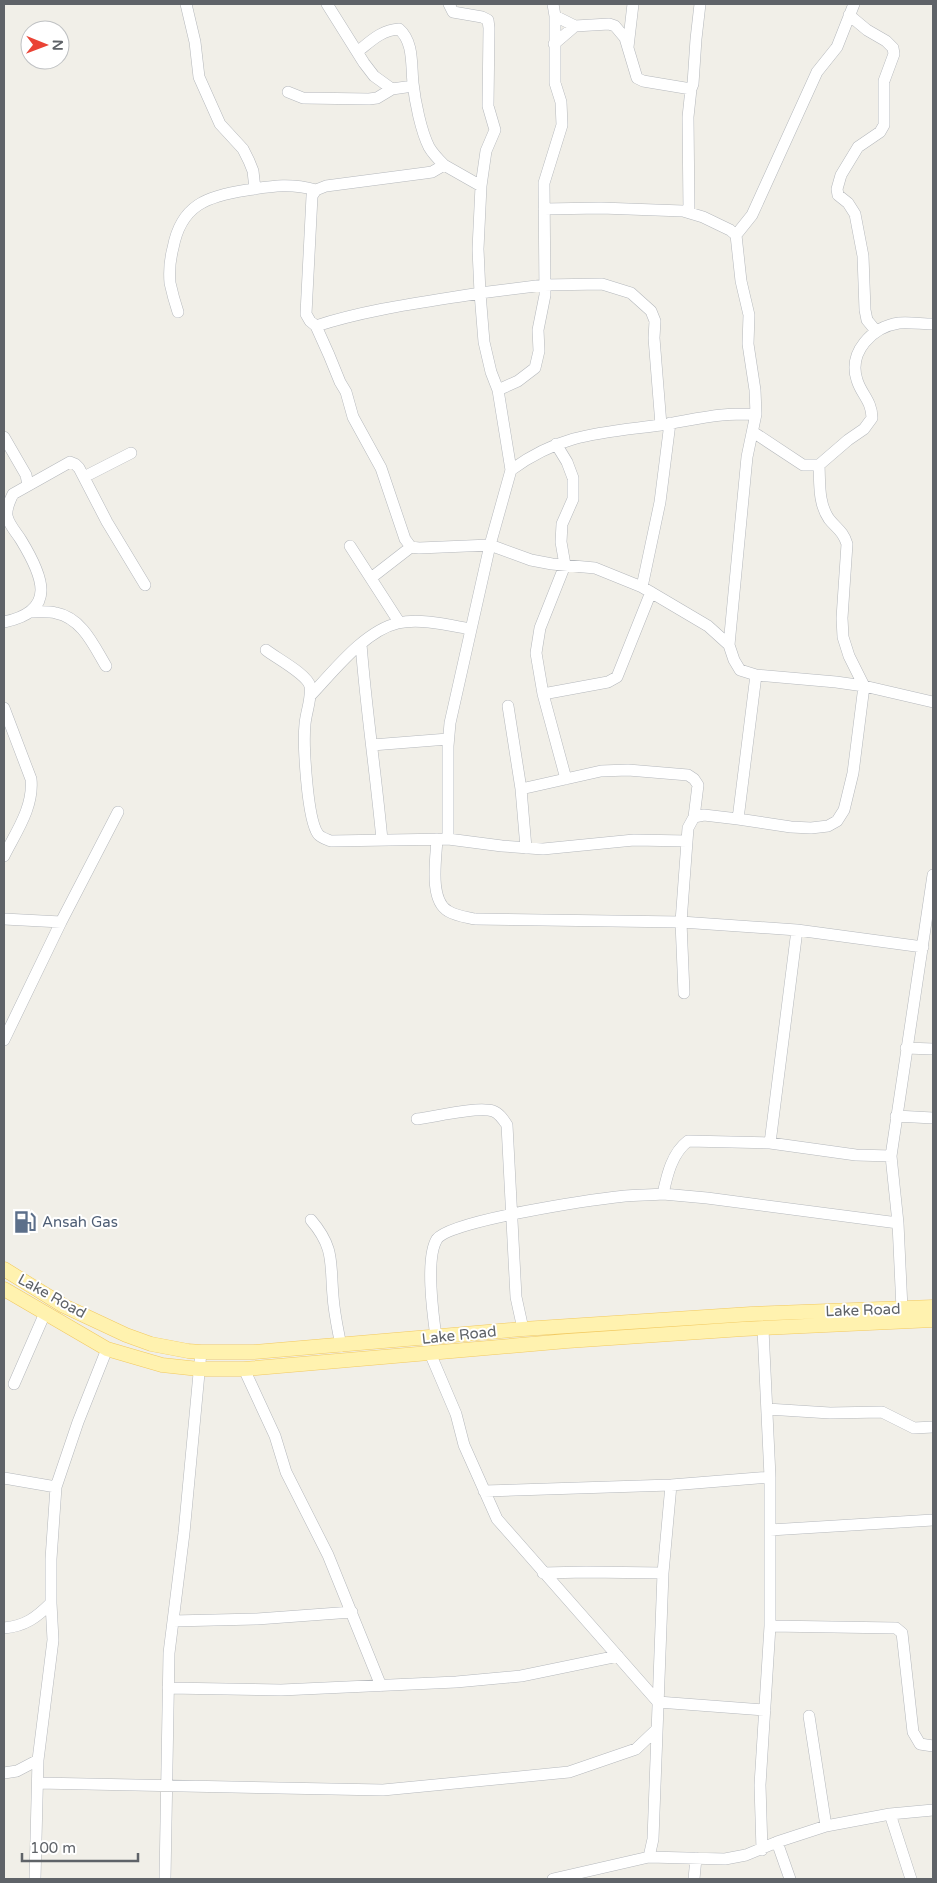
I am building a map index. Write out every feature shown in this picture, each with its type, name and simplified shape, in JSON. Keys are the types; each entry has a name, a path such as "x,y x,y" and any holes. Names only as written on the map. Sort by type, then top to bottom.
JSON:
{"main road":[{"name":"Lake Road","path":"4,1269 64,1306 126,1335 151,1344 201,1352 240,1353 341,1346 523,1329 751,1314 933,1307"},
{"name":"Lake Road","path":"4,1289 107,1349 162,1365 198,1370 244,1369 525,1344 763,1328 933,1320"}],"street":[{"path":"186,4 195,42 200,76 220,124 243,149 253,171 255,189"},
{"path":"327,4 374,76 392,89"},
{"path":"449,4 453,12 482,17 488,20 488,106 495,130 486,151 481,186 478,249 480,293 484,342 491,372 498,390 511,470 490,545 470,629 448,739 443,839 435,885 437,900 446,910 459,916 474,919 681,922 797,930 923,947"},
{"path":"498,390 518,382 535,368 539,351 538,330 544,295 544,183 562,125 560,102 555,83 554,4"},
{"path":"628,48 633,4"},
{"path":"689,212 688,117 700,4"},
{"path":"736,235 752,215 817,72 837,47 851,9"},
{"path":"851,9 867,30 886,41 893,48 894,54 884,81 884,125 880,132 858,147 841,175 837,189 838,195 848,202 855,214 863,256 865,310 867,320 876,330"},
{"path":"555,16 575,26 609,24 615,26 625,38 637,78 643,81 691,89"},
{"path":"554,44 575,26"},
{"path":"357,52 378,35 393,30 399,30 405,35 409,43 413,86 428,145 444,165 481,186"},
{"path":"288,92 303,98 369,99 377,98 392,89 413,86"},
{"path":"411,547 405,539 382,468 353,417 346,392 316,326 306,314 312,196 316,190 326,186 432,172 444,165"},
{"path":"178,312 170,283 170,258 176,231 182,220 192,210 204,202 232,192 282,185 303,186 316,190"},
{"path":"544,209 601,208 689,212 730,230 736,235 741,281 749,314 748,344 756,390 756,414 754,432 747,456 742,499 730,645 734,660 740,670 756,675 864,686 933,702"},
{"path":"316,326 336,319 390,308 480,293 544,285 602,284 631,293 651,311 655,321 654,338 666,424 660,502 646,589 616,677 608,682 543,694"},
{"path":"754,432 803,465 819,465 864,429 872,418 872,410 867,397 857,381 854,364 861,347 876,330 898,323 933,324"},
{"path":"511,470 533,454 556,444 601,432 722,415 756,414"},
{"path":"4,437 26,475 28,485"},
{"path":"556,444 567,462 573,478 573,499 562,524 561,542 565,565 540,628 536,653 543,694 566,780"},
{"path":"84,477 132,453"},
{"path":"4,622 32,612 39,603 41,591 39,574 21,540 10,525 7,514 13,494 70,462 75,464 84,477 107,522 145,586"},
{"path":"694,817 704,815 811,828 828,826 837,822 844,810 853,773 864,686 849,656 843,637 842,618 846,544 844,534 829,519 822,504 819,465"},
{"path":"371,578 411,547 490,545 531,560 594,568 646,589 708,626 730,645"},
{"path":"350,546 399,622"},
{"path":"32,612 55,612 65,615 74,621 85,631 106,666"},
{"path":"310,696 361,644 383,628 399,622 438,623 470,629"},
{"path":"361,644 364,688 382,840"},
{"path":"266,650 304,676 310,685 305,726 305,769 309,802 317,832 322,837 331,840 443,839 526,848 566,848 634,840 687,841"},
{"path":"738,819 756,675"},
{"path":"508,706 521,789 526,848"},
{"path":"4,708 31,779 32,790 30,803 4,856"},
{"path":"372,745 448,739"},
{"path":"521,789 601,771 663,772 688,775 694,779 698,785 694,817 688,828 681,922 684,994"},
{"path":"4,1040 60,922 118,812"},
{"path":"902,1309 898,1223 891,1156 933,875"},
{"path":"4,919 60,922"},
{"path":"770,1142 797,930"},
{"path":"4,1014 17,1013"},
{"path":"906,1048 933,1049"},
{"path":"417,1119 481,1110 494,1111 502,1117 507,1125 516,1297 523,1329"},
{"path":"896,1116 933,1118"},
{"path":"663,1194 669,1170 676,1155 680,1147 688,1141 770,1142 856,1155 891,1156"},
{"path":"436,1337 431,1259 438,1239 447,1232 462,1226 584,1201 663,1194 898,1223"},
{"path":"311,1220 323,1234 331,1260 333,1297 341,1346"},
{"path":"14,1384 45,1313"},
{"path":"762,1850 760,1785 770,1626 770,1477 763,1328"},
{"path":"35,1879 38,1760 53,1640 51,1559 56,1487 78,1422 107,1349"},
{"path":"165,1879 169,1653 184,1533 201,1352"},
{"path":"430,1353 456,1414 464,1445 497,1519 658,1702 765,1710"},
{"path":"244,1369 275,1436 289,1479 328,1555 381,1686"},
{"path":"767,1409 830,1413 882,1412 904,1425 914,1428 933,1428"},
{"path":"484,1491 671,1485 770,1477"},
{"path":"4,1478 56,1487"},
{"path":"649,1857 653,1840 663,1573 671,1485"},
{"path":"770,1530 933,1520"},
{"path":"543,1573 663,1573"},
{"path":"4,1628 21,1626 29,1622 51,1603"},
{"path":"173,1622 316,1616 352,1612"},
{"path":"770,1626 896,1628 902,1633 912,1732 920,1744 933,1746"},
{"path":"168,1688 281,1690 456,1682 521,1676 618,1656"},
{"path":"809,1716 826,1826"},
{"path":"38,1783 383,1790 569,1772 636,1749 656,1730"},
{"path":"4,1773 18,1771 38,1760"},
{"path":"553,1879 595,1874 649,1857 725,1859 746,1856 777,1842 826,1826 890,1814 933,1810"},
{"path":"890,1814 912,1879"},
{"path":"777,1842 790,1879"},
{"path":"694,1879 696,1858"}],"place":[{"name":"Ansah Gas","path":"25,1222"}]}
